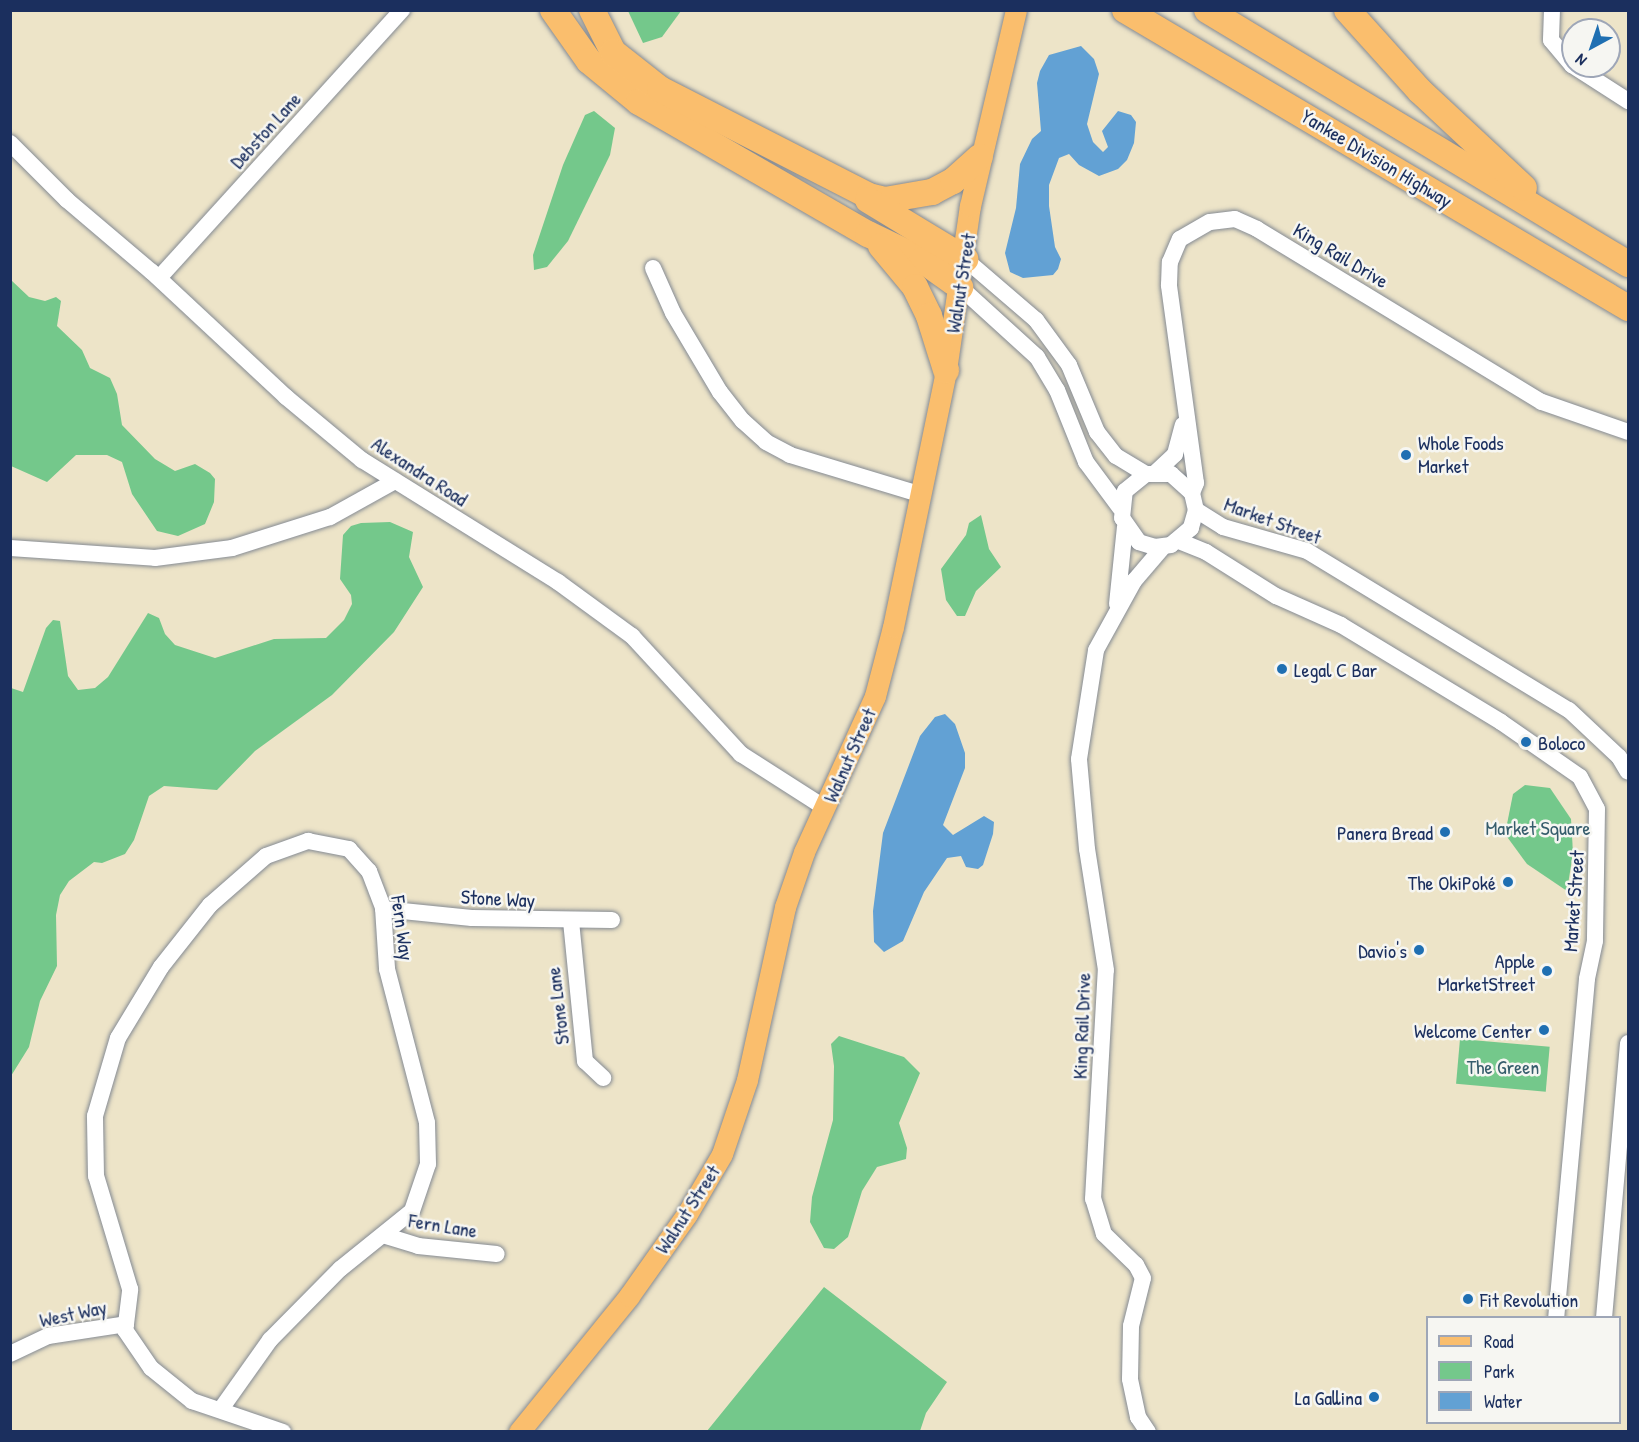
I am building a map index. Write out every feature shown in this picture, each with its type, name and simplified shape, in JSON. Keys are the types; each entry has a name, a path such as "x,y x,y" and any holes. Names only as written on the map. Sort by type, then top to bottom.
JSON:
{"highway":[{"path":"553,10 590,62 639,102 868,234 922,260 960,287"},
{"path":"592,10 614,52 660,88 846,188 965,259"},
{"name":"Yankee Division Highway","path":"1125,10 1629,308"},
{"name":"Yankee Division Highway","path":"1207,10 1629,264"},
{"path":"1347,10 1420,91 1566,227"},
{"path":"846,188 885,200 909,198 953,181 980,157"},
{"path":"868,234 895,260 915,287 929,316 946,370"}],"main road":[{"name":"Walnut Street","path":"519,1431 629,1296 687,1214 722,1154 747,1080 785,908 825,808 875,696 946,370 980,157 1016,10"}],"street":[{"name":"Debston Lane","path":"159,278 402,10"},
{"path":"1552,10 1551,40 1572,65 1629,101"},
{"name":"Alexandra Road","path":"10,143 67,200 159,278 286,397 362,460 558,582 632,636 741,754 825,808"},
{"name":"King Rail Drive","path":"1192,493 1196,483 1169,285 1170,262 1180,239 1210,222 1235,219 1310,259 1542,402 1629,432"},
{"path":"965,259 1036,320 1069,365 1096,432 1116,456 1151,473 1171,474 1192,493"},
{"path":"654,268 673,313 720,392 743,421 766,442 810,462 919,494"},
{"path":"960,287 1037,357 1057,390 1086,462 1120,508 1125,527"},
{"name":"King Rail Drive","path":"1151,473 1180,444 1186,406"},
{"path":"1120,508 1125,492 1151,473"},
{"path":"10,548 155,558 232,548 330,517 395,481"},
{"name":"Market Street","path":"1171,544 1191,528 1196,510 1192,493"},
{"name":"Market Street","path":"1196,510 1222,527 1307,551 1569,710 1619,757 1629,772"},
{"name":"King Rail Drive","path":"1117,608 1125,527"},
{"name":"Market Street","path":"1125,527 1139,542 1171,544 1206,552 1276,596 1341,625 1492,716 1580,777 1597,809 1595,941 1583,1011 1556,1316"},
{"name":"King Rail Drive","path":"1148,1431 1138,1417 1130,1379 1131,1326 1143,1278 1136,1265 1104,1234 1093,1199 1106,970 1087,849 1079,759 1096,650 1117,608 1171,544"},
{"name":"Fern Way","path":"126,1324 130,1289 96,1176 95,1116 118,1038 155,978 210,905 266,856 308,841 349,849 369,871 383,909 387,969 427,1123 428,1164 412,1211 340,1269 270,1340 221,1409"},
{"name":"Stone Way","path":"383,909 472,918 612,920"},
{"name":"Stone Lane","path":"571,921 585,1060 603,1078"},
{"path":"1604,1316 1629,1043"},
{"name":"Fern Lane","path":"383,1235 418,1246 497,1254"},
{"name":"West Way","path":"10,1354 48,1336 126,1324 125,1330 151,1368 192,1401 283,1431"}],"green space":[{"path":"628,10 681,11 662,37 643,43"},
{"path":"594,111 615,128 610,155 568,241 547,267 534,270 533,255 563,165 585,115"},
{"path":"11,280 29,297 45,301 56,297 61,301 57,326 82,350 90,368 110,378 117,394 122,425 155,459 175,471 195,464 215,479 214,502 205,524 178,536 157,531 132,494 122,462 107,455 76,455 47,482 11,466"},
{"path":"981,515 989,549 1001,567 976,591 965,616 957,616 946,600 941,569 966,535 969,523"},
{"path":"390,522 413,532 409,557 423,587 394,632 332,695 255,751 217,790 164,786 149,796 134,840 125,854 102,863 94,862 69,881 60,895 56,915 57,966 40,1001 29,1047 11,1076 11,688 23,692 46,628 53,620 60,621 68,676 78,690 95,688 108,677 148,613 159,618 165,634 175,645 215,658 274,639 326,638 344,620 352,604 351,595 340,579 343,535 351,526 361,523"},
{"name":"Market Square","path":"1525,785 1550,788 1571,819 1573,853 1567,891 1527,864 1505,834 1513,794"},
{"path":"839,1036 904,1057 920,1073 899,1123 907,1148 906,1159 877,1167 862,1191 848,1237 834,1249 824,1248 810,1222 812,1197 833,1120 834,1066 831,1044"},
{"name":"The Green","path":"1460,1039 1550,1047 1546,1092 1456,1084"},
{"path":"824,1287 947,1382 926,1413 920,1431 707,1431"}],"water":[{"path":"1081,46 1094,59 1099,74 1087,124 1093,142 1103,152 1108,147 1102,131 1118,111 1131,115 1136,122 1134,143 1127,160 1118,169 1099,176 1079,165 1069,154 1059,158 1049,185 1049,206 1055,247 1061,259 1058,269 1053,275 1023,278 1010,272 1005,253 1016,208 1020,164 1032,139 1041,131 1037,83 1040,71 1049,55"},
{"path":"945,714 955,724 965,753 965,768 943,825 953,835 984,816 994,822 993,834 983,865 978,869 966,867 961,856 947,858 924,892 903,941 884,952 874,942 873,911 883,833 920,736 935,717"}],"place":[{"name":"Whole Foods Market","path":"1406,455"},
{"name":"Legal C Bar","path":"1282,669"},
{"name":"Boloco","path":"1526,742"},
{"name":"Panera Bread","path":"1445,832"},
{"name":"The OkiPoké","path":"1508,882"},
{"name":"Davio's","path":"1419,950"},
{"name":"Apple MarketStreet","path":"1547,971"},
{"name":"Welcome Center","path":"1544,1030"},
{"name":"Fit Revolution","path":"1468,1299"},
{"name":"La Gallina","path":"1374,1397"}]}
